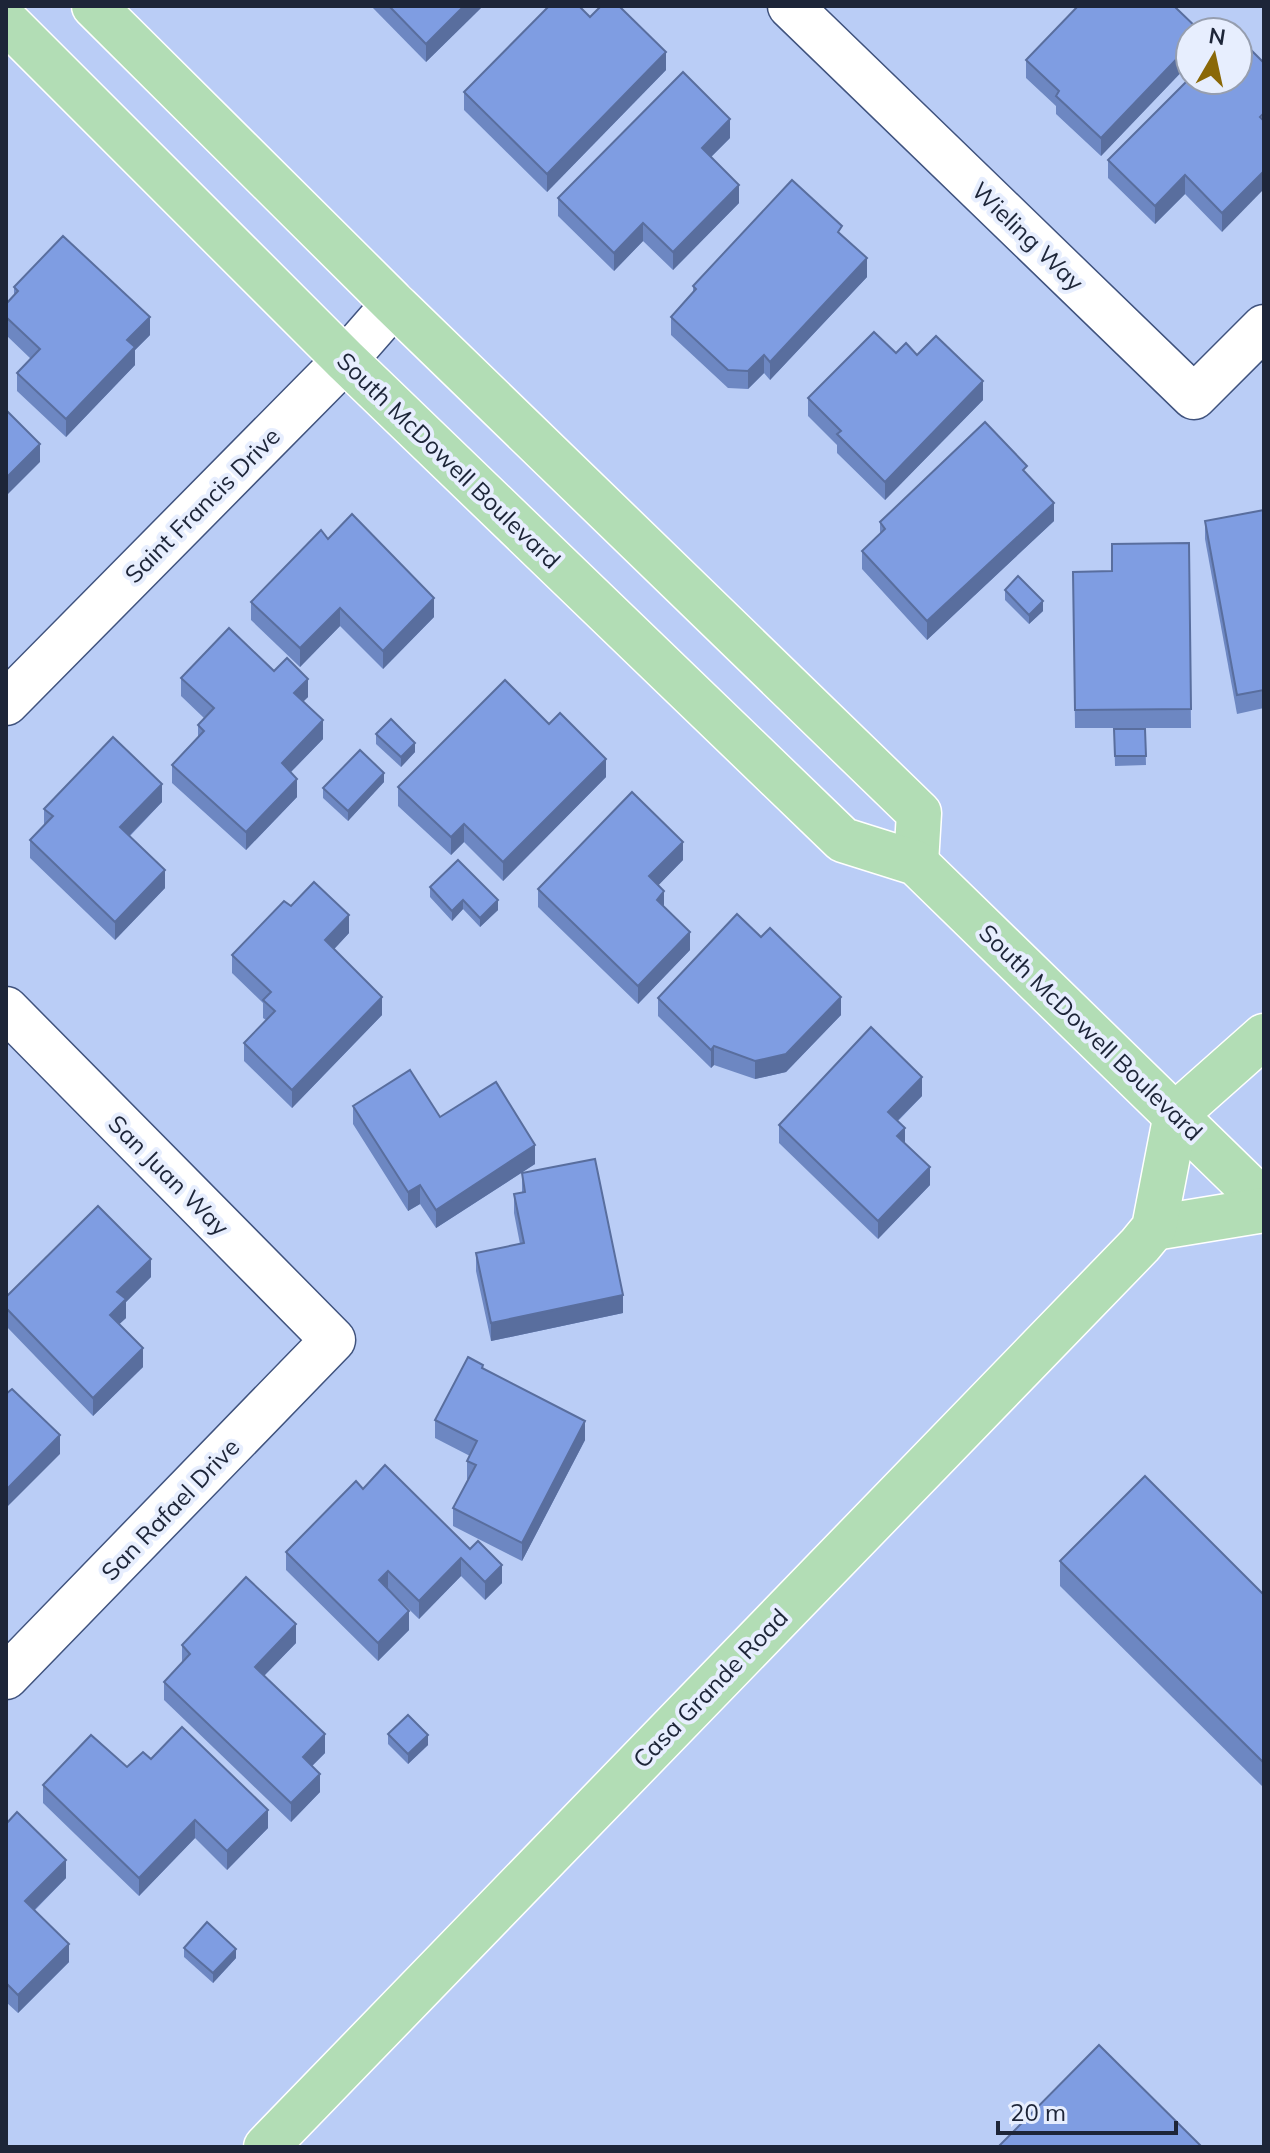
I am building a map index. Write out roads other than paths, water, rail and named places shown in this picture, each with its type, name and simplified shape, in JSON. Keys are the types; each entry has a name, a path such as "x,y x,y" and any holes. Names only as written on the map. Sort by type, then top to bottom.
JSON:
{"main road":[{"path":"94,6 394,304 919,813 916,863"},
{"name":"South McDowell Boulevard","path":"6,21 345,360 843,840 916,863 1264,1202"},
{"path":"1264,1036 1176,1114 1154,1228 1264,1210"},
{"name":"Casa Grande Road","path":"266,2147 1154,1228"}],"street":[{"name":"Wieling Way","path":"790,6 1194,397 1264,327"},
{"name":"Saint Francis Drive","path":"6,703 345,360 394,304"},
{"name":"San Juan Way","path":"6,1009 333,1340"},
{"name":"San Rafael Drive","path":"6,1677 333,1340"}]}
